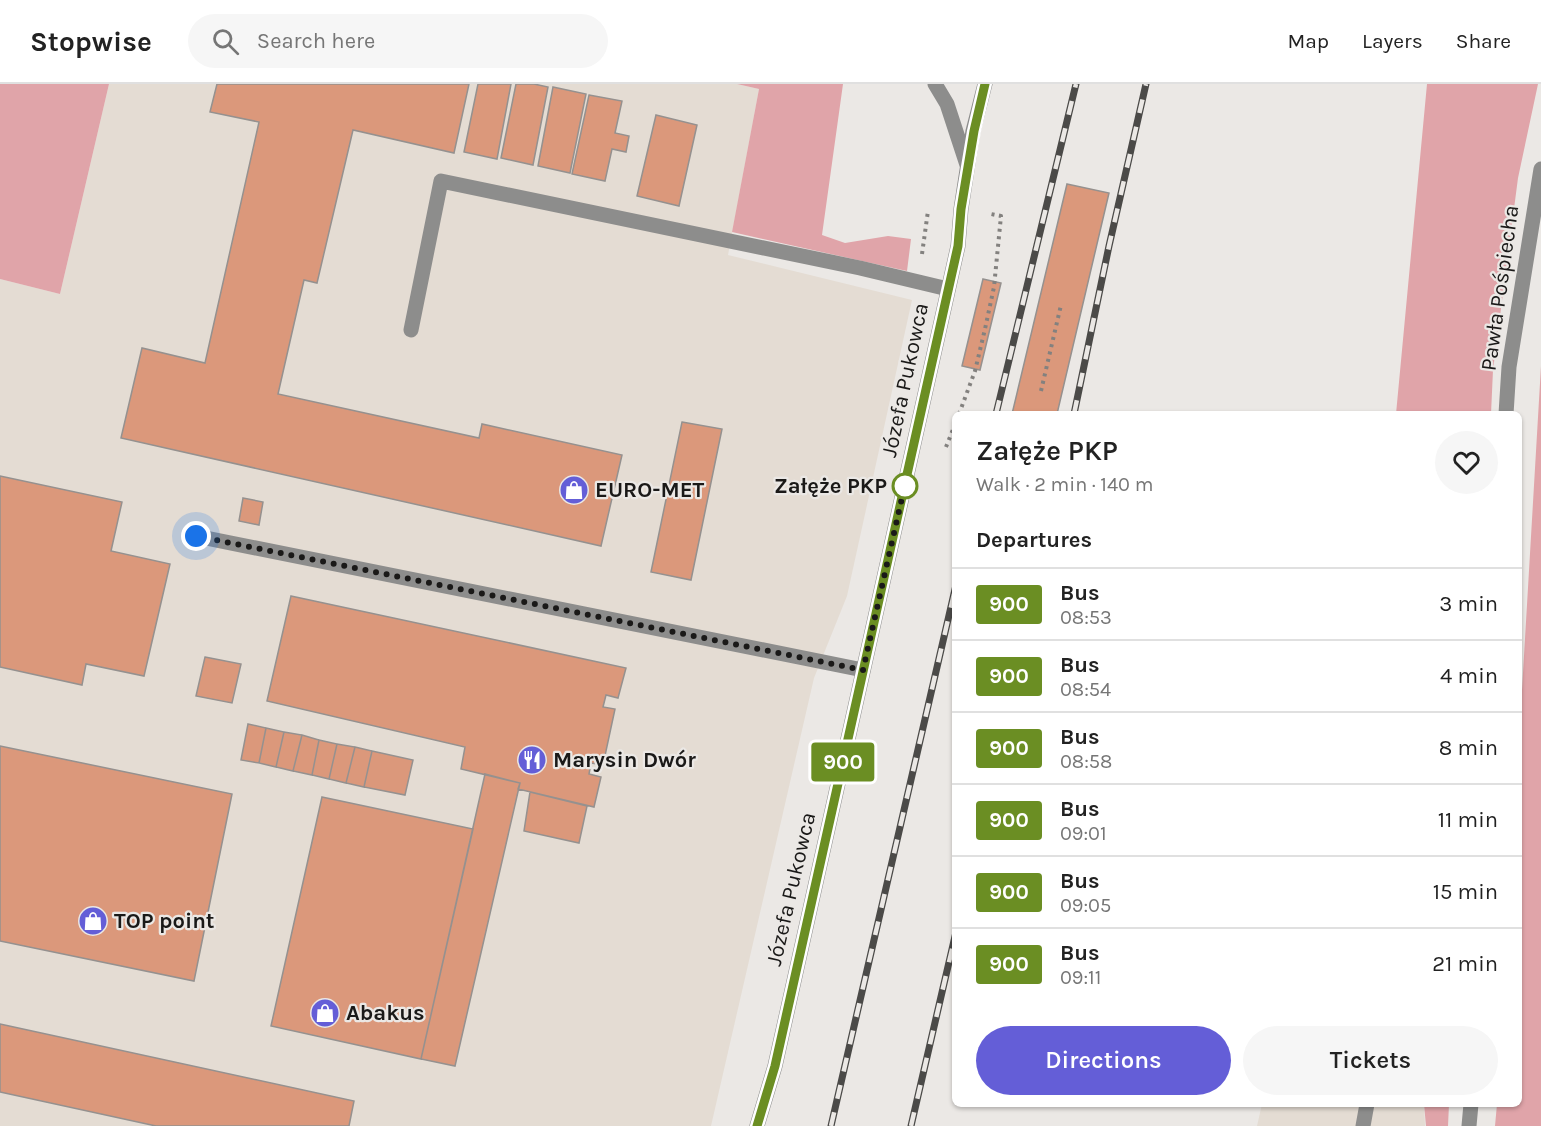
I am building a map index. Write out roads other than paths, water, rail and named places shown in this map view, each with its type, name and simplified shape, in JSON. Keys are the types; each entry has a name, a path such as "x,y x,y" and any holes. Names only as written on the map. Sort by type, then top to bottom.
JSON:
{"street":[{"name":"Józefa Pukowca","path":"935,84 947,104 968,168"},
{"name":"Józefa Pukowca","path":"758,1126 775,1066 958,246 961,209 974,131 985,84"},
{"name":"Pawła Pośpiecha","path":"1506,411 1509,367 1541,169"},
{"path":"411,330 441,181 860,268 948,289"},
{"path":"196,536 863,670"},
{"path":"1363,1126 1366,1107"},
{"path":"1469,1126 1471,1107"}],"railway":[{"path":"997,411 1076,84"},
{"path":"1075,411 1146,84"},
{"path":"831,1126 952,602"},
{"path":"911,1126 952,949"}],"place":[{"name":"Załęże PKP","path":"905,486"},
{"name":"EURO-MET","path":"574,490"},
{"name":"Marysin Dwór","path":"532,760"},
{"name":"TOP point","path":"93,921"},
{"name":"Abakus","path":"325,1013"}]}
